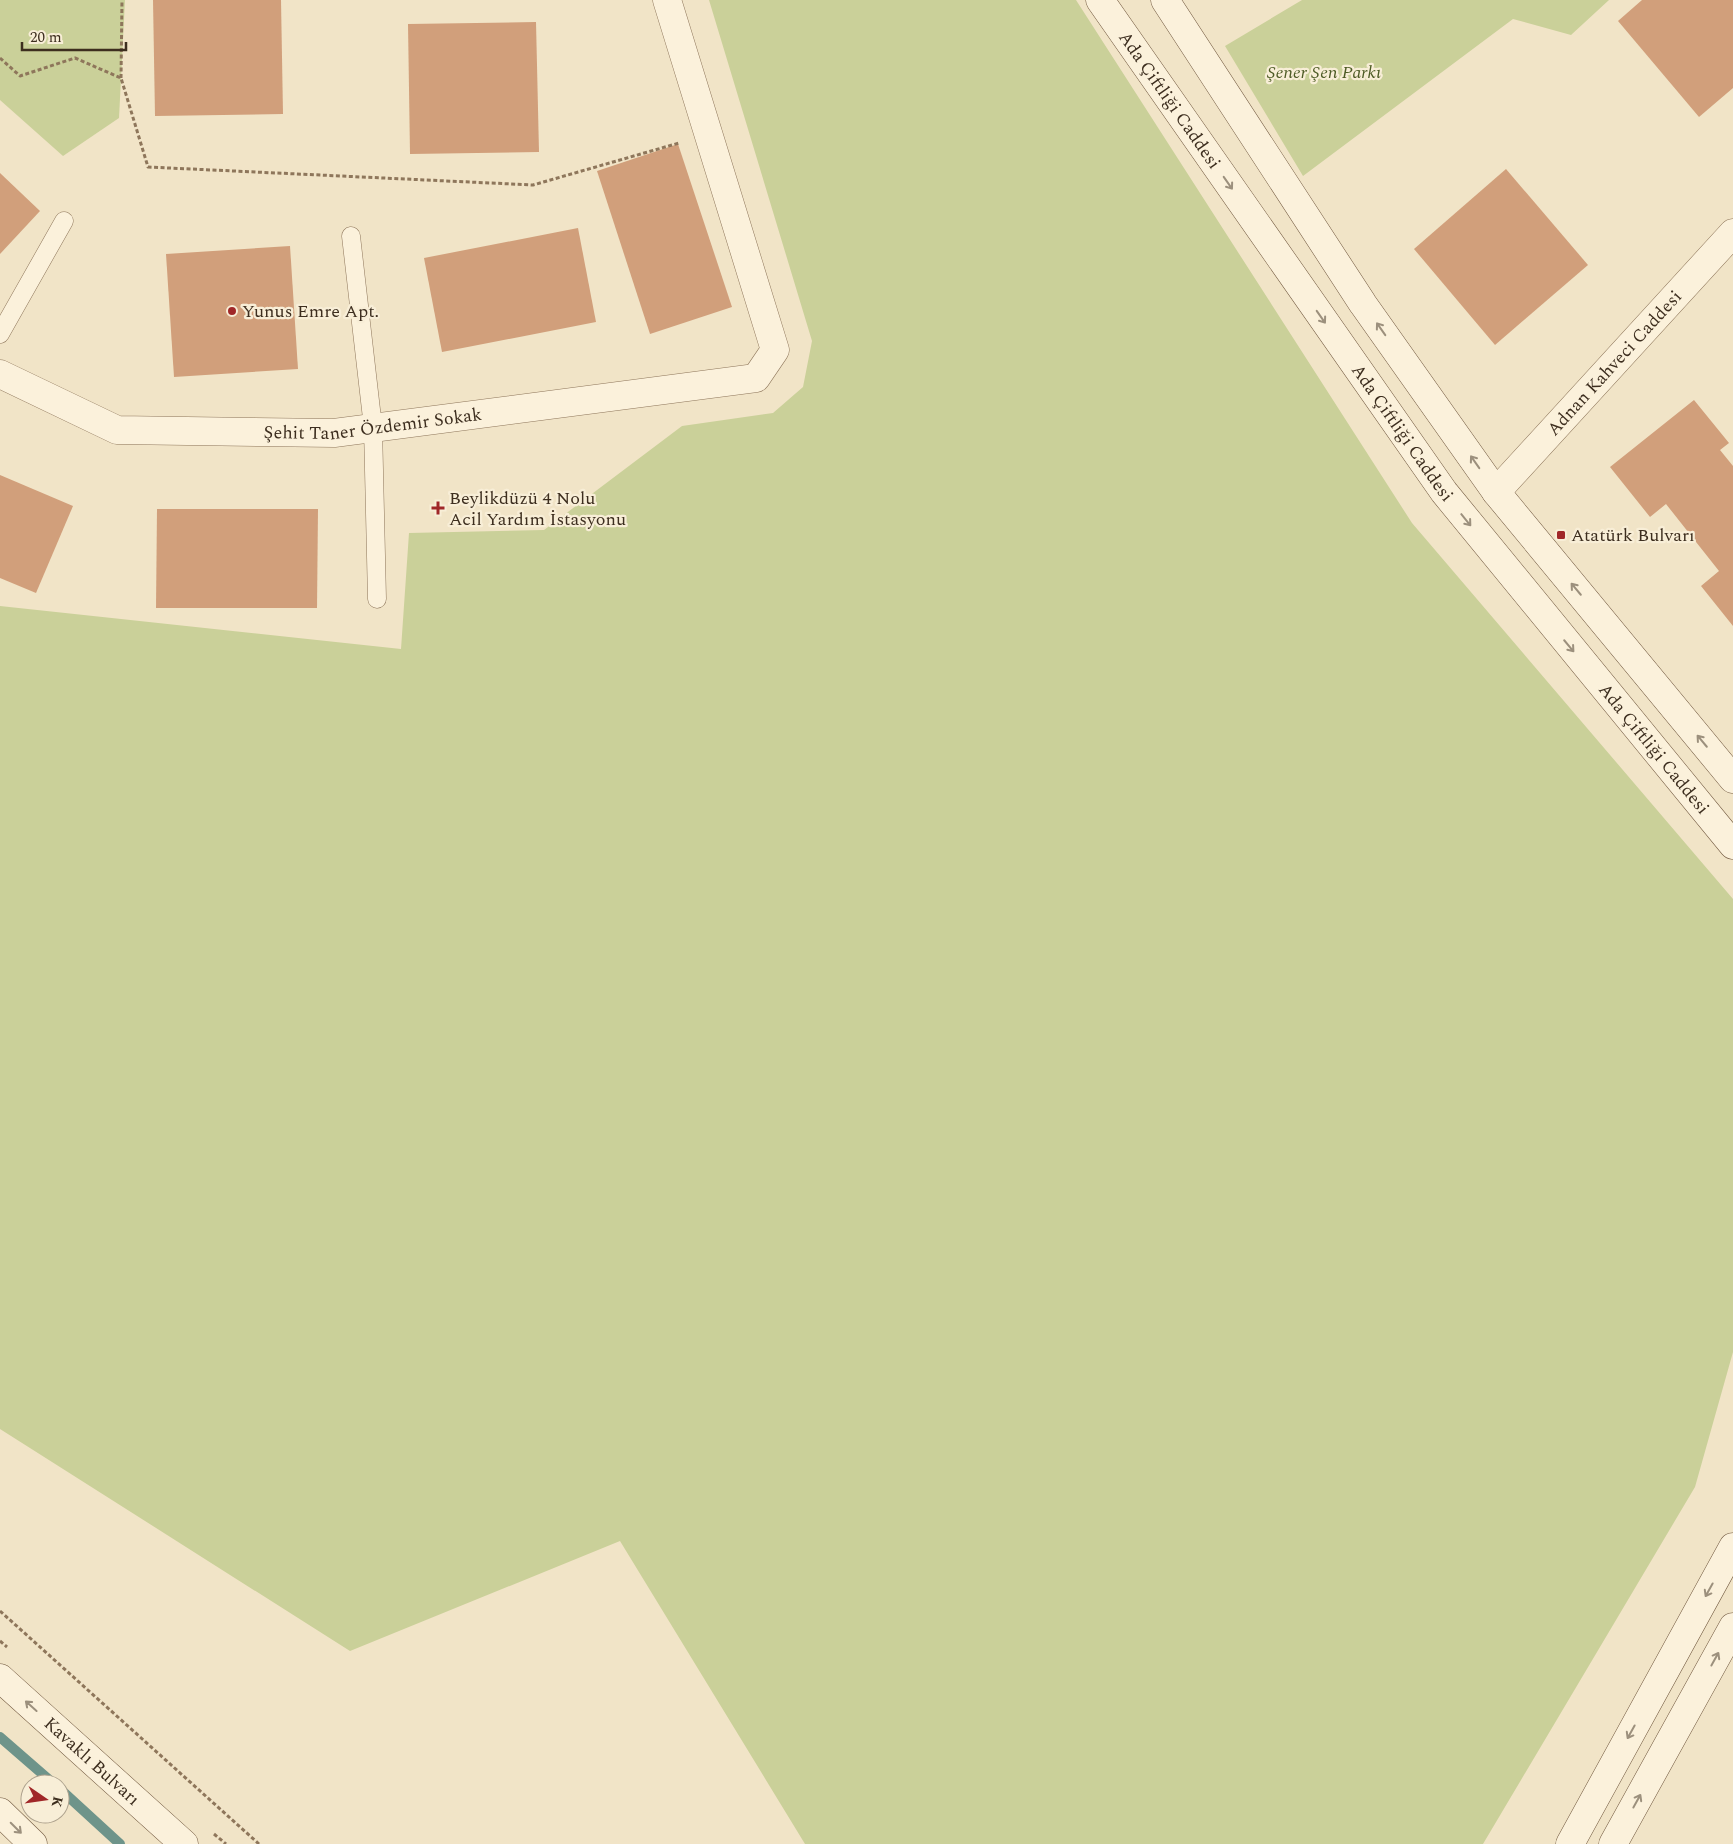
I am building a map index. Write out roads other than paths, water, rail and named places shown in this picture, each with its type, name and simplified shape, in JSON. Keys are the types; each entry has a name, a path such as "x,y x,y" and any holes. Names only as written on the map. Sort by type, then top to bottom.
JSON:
{"main road":[{"name":"Şehit Taner Özdemir Sokak","path":"0,374 117,430 334,432 756,378 775,350 668,0"},
{"name":"Ada Çiftliği Caddesi","path":"1100,0 1444,492 1733,844"},
{"path":"1165,0 1364,304 1496,492 1733,779"},
{"name":"Adnan Kahveci Caddesi","path":"1496,492 1733,233"},
{"path":"1570,1844 1733,1547"},
{"path":"1613,1844 1733,1627"},
{"name":"Kavaklı Bulvarı","path":"0,1678 184,1844"},
{"path":"0,1812 33,1844"}],"lane":[{"path":"0,334 64,221"},
{"path":"351,236 373,427 377,600"}],"waterway":[{"path":"0,1737 43,1774"},
{"path":"70,1798 120,1844"}],"place":[{"name":"Yunus Emre Apt.","path":"232,311"},
{"name":"Beylikdüzü 4 Nolu Acil Yardım İstasyonu","path":"438,508"},
{"name":"Atatürk Bulvarı","path":"1561,535"}],"park label":[{"name":"Şener Şen Parkı","path":"1324,72"}]}
